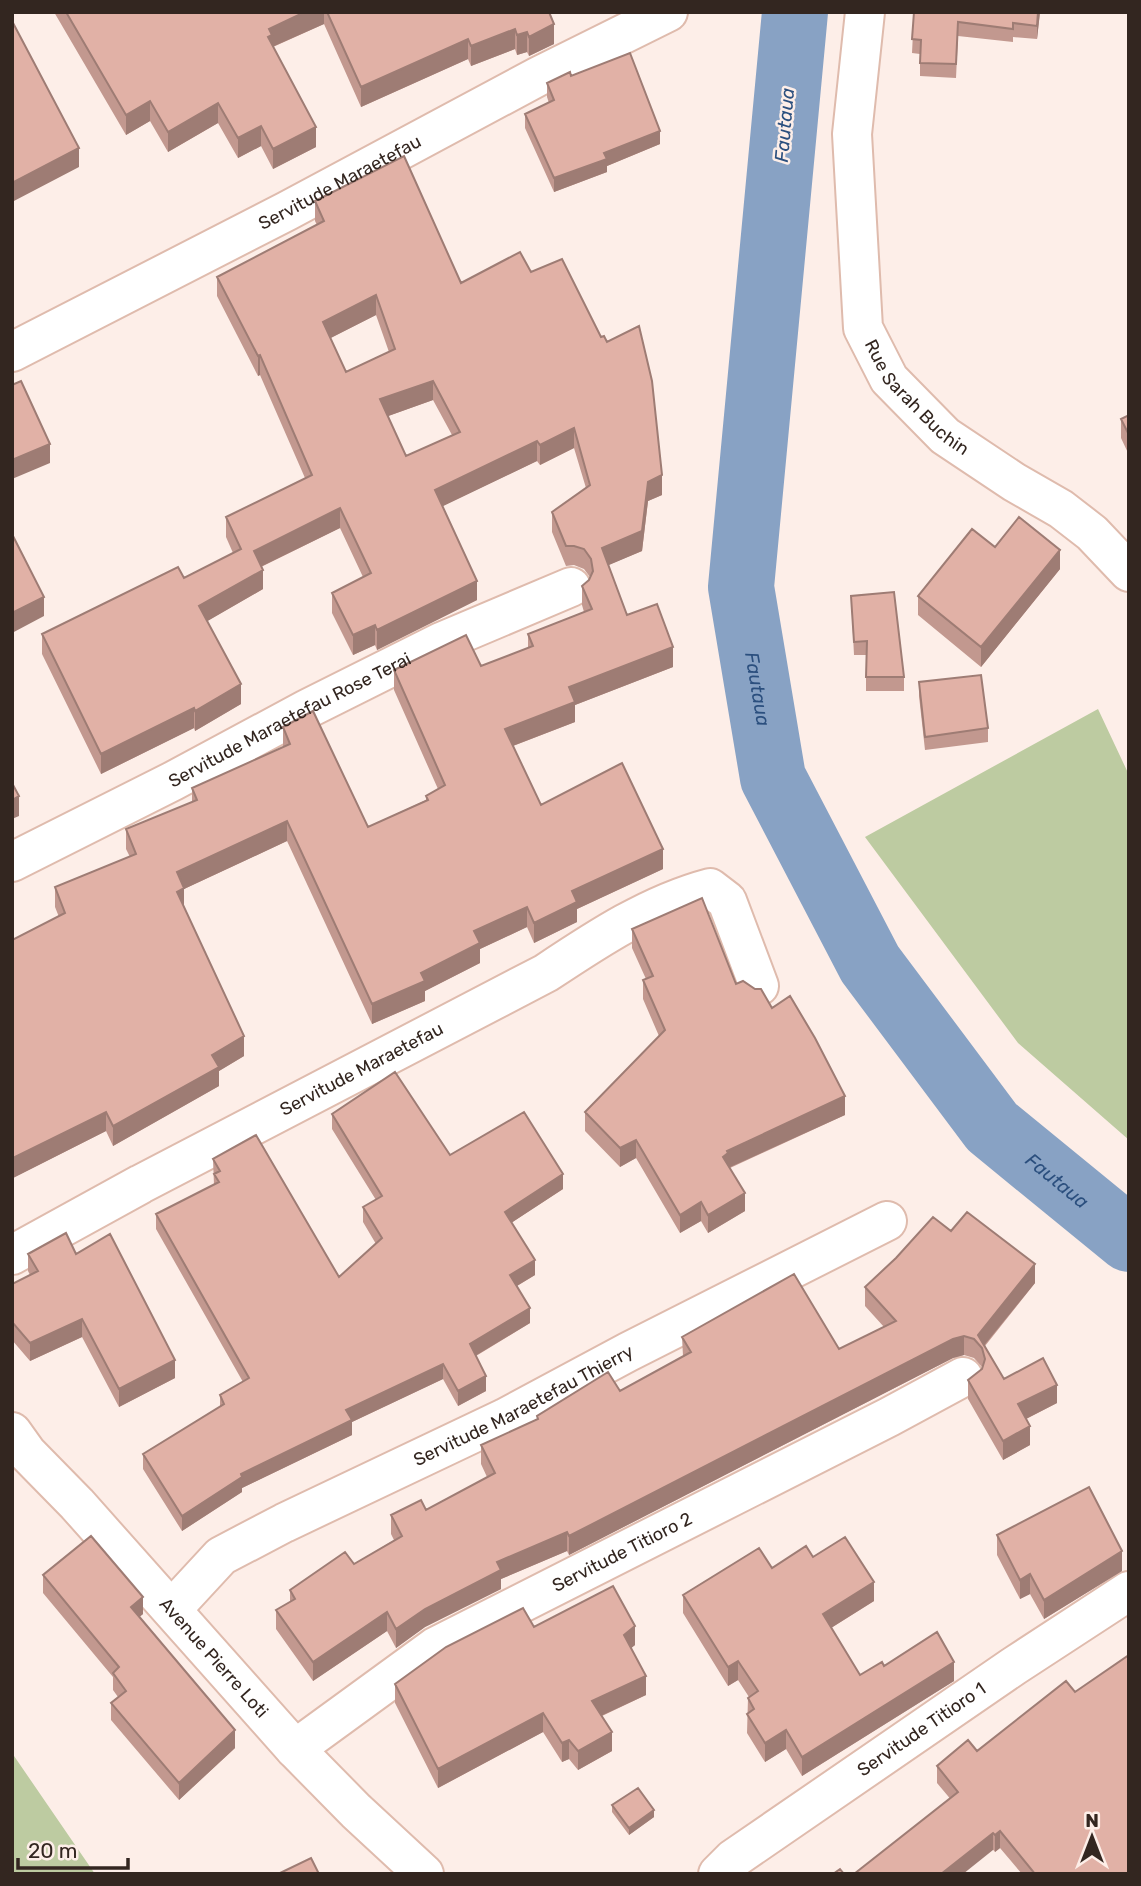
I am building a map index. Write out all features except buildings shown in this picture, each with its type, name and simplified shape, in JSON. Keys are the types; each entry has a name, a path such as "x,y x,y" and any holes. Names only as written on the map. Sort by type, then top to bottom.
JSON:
{"street":[{"name":"Servitude Maraetefau","path":"12,352 287,211 539,76 668,12"},
{"name":"Rue Sarah Buchin","path":"866,12 852,134 863,328 889,379 945,436 1014,482 1061,509 1092,533 1129,572"},
{"name":"Servitude Maraetefau Rose Terai","path":"12,863 429,648 571,587"},
{"name":"Servitude Maraetefau","path":"12,1255 141,1184 546,973 606,934 686,894 710,888 727,901 760,986"},
{"name":"Servitude Maraetefau Thierry","path":"172,1609 221,1556 284,1523 505,1418 628,1352 887,1221"},
{"name":"Servitude Titioro 2","path":"295,1749 435,1647 889,1417 962,1377"},
{"name":"Avenue Pierre Loti","path":"12,1432 27,1453 172,1609 295,1749 424,1874"},
{"name":"Servitude Titioro 1","path":"718,1874 733,1859 848,1779 1129,1591"}],"green space":[{"path":"1098,709 1129,775 1129,1140 1018,1043 865,837"},
{"path":"12,1753 95,1874 12,1874"}],"waterway":[{"name":"Fautaua","path":"795,12 741,587 773,778 870,964 992,1127 1129,1239"}]}
